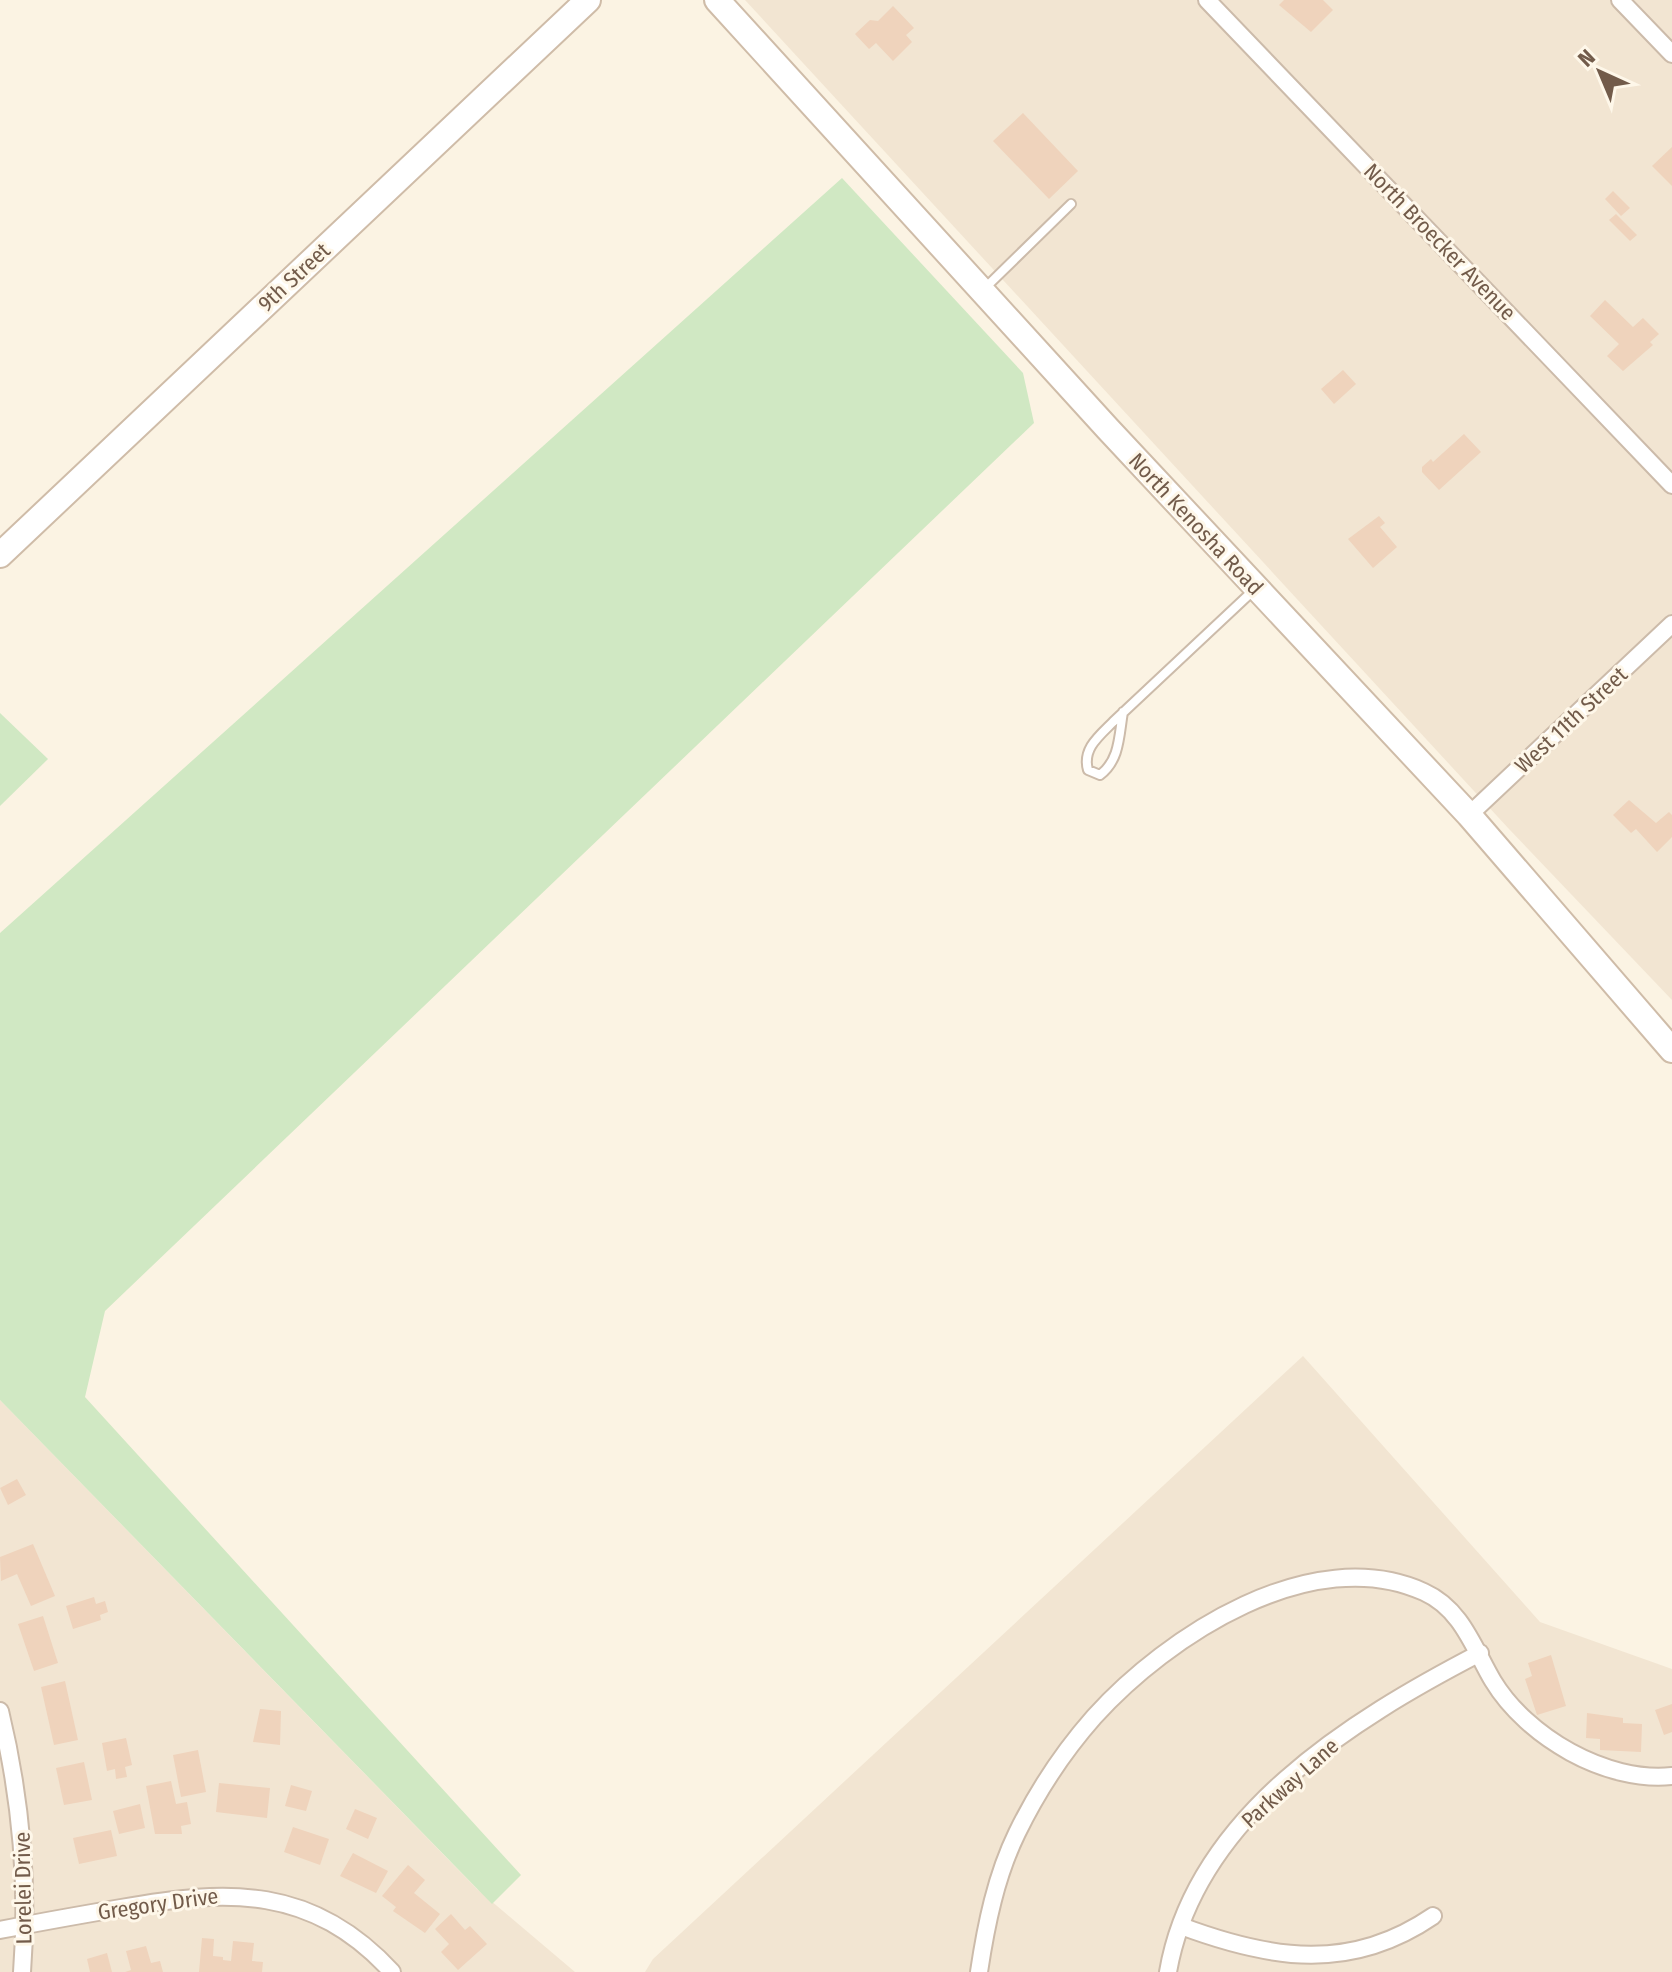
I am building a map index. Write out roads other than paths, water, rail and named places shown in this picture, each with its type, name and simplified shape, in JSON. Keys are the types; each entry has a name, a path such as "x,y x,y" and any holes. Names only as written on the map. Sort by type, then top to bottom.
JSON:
{"street":[{"name":"9th Street","path":"0,555 588,0"},
{"name":"North Kenosha Road","path":"717,0 1256,588 1469,815 1670,1043"},
{"name":"North Broecker Avenue","path":"1207,0 1672,485"},
{"path":"1620,0 1672,54"},
{"name":"West 11th Street","path":"1469,815 1672,624"},
{"path":"979,1972 991,1903 1016,1833 1053,1770 1093,1718 1130,1681 1218,1618 1264,1596 1317,1582 1356,1577 1395,1582 1427,1593 1453,1614 1480,1653 1493,1681 1515,1710 1551,1740 1606,1768 1672,1776"},
{"name":"Parkway Lane","path":"1168,1972 1181,1926 1210,1865 1250,1815 1303,1765 1413,1688 1480,1653"},
{"name":"Lorelei Drive","path":"0,1711 22,1819 26,1925 22,1972"},
{"name":"Gregory Drive","path":"0,1930 190,1896 246,1896 309,1913 350,1935 392,1972"},
{"path":"1181,1926 1251,1952 1281,1959 1318,1962 1379,1952 1407,1940 1433,1916"}],"lane":[{"path":"982,291 1071,204"},
{"path":"1123,712 1116,754 1108,769 1100,775 1088,770 1085,760 1091,745 1123,712 1256,588"}]}
